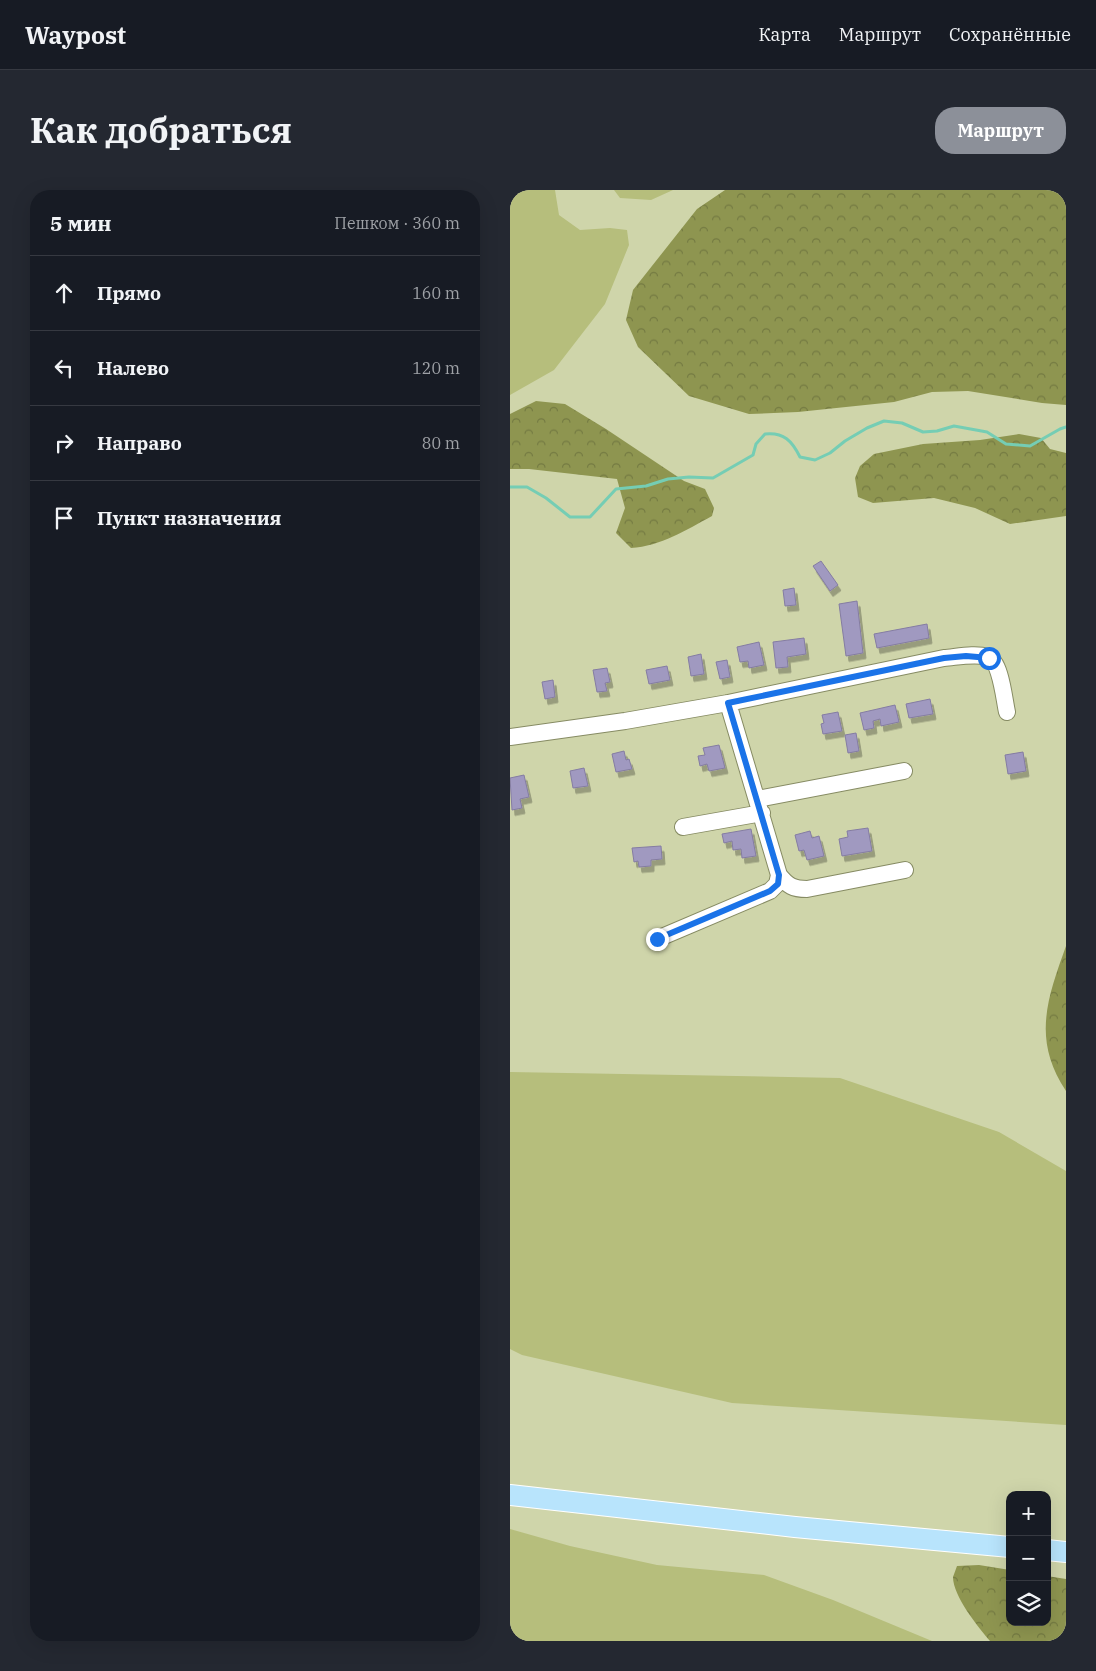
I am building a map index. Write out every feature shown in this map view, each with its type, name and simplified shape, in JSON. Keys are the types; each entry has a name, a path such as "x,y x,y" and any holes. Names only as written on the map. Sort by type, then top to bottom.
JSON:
{"main road":[{"path":"510,1495 786,1526 1006,1546"},
{"path":"1051,1550 1066,1552"}],"street":[{"path":"510,737 625,721 728,703 944,658 978,656 989,658 996,663 1007,712"},
{"path":"657,939 770,891 778,884 779,875 728,703"},
{"path":"683,827 759,806 904,771"},
{"path":"779,875 788,886 807,890 905,870"}],"green space":[{"path":"510,190 555,190 559,215 580,230 610,228 627,230 629,245 605,304 554,370 510,395"},
{"path":"614,190 673,190 651,200 620,198"},
{"path":"725,190 1066,190 1066,405 968,391 932,392 894,402 798,412 749,414 689,396 638,347 626,320 633,290 697,209"},
{"path":"536,401 565,404 684,481 705,489 714,508 712,516 663,541 631,548 616,533 625,508 617,479 529,469 510,469 510,414"},
{"path":"1019,434 1041,438 1050,449 1066,453 1066,516 1010,524 975,508 934,498 873,503 858,497 855,478 860,466 874,454 923,444 980,440"},
{"path":"1066,946 1066,1091 1055,1072 1049,1054 1046,1037 1046,1019 1053,984"},
{"path":"510,1072 840,1078 999,1132 1066,1171 1066,1425 732,1403 522,1355 510,1349"},
{"path":"510,1529 570,1546 657,1565 764,1575 833,1600 932,1641 510,1641"},
{"path":"979,1565 1006,1569 1006,1626 1051,1626 1051,1577 1066,1579 1066,1641 990,1641 967,1611 957,1593 953,1577 957,1566"}],"building":[{"path":"821,561 838,585 830,591 813,566"},
{"path":"794,588 796,605 785,606 783,590"},
{"path":"857,601 863,653 846,656 839,604"},
{"path":"927,624 929,638 877,648 874,634"},
{"path":"804,638 806,654 787,657 788,667 776,668 773,642"},
{"path":"759,642 764,665 749,668 748,661 740,662 737,647"},
{"path":"701,654 704,674 691,676 688,657"},
{"path":"727,660 730,677 720,679 716,662"},
{"path":"667,666 670,680 649,684 646,670"},
{"path":"607,668 610,682 605,683 607,691 597,692 593,670"},
{"path":"553,680 555,697 545,699 542,682"},
{"path":"930,699 933,714 909,718 906,704"},
{"path":"895,705 899,722 881,726 880,719 873,721 874,728 864,730 860,713"},
{"path":"838,712 842,731 823,734 821,724 824,723 822,715"},
{"path":"856,733 859,751 848,753 845,735"},
{"path":"719,745 725,768 709,771 707,764 700,766 698,756 705,755 703,748"},
{"path":"624,751 626,760 629,759 632,769 616,772 612,754"},
{"path":"1023,752 1026,771 1008,774 1005,755"},
{"path":"584,768 588,786 573,788 570,771"},
{"path":"524,775 529,797 520,799 522,808 512,810 510,778"},
{"path":"868,828 872,851 842,856 839,839 848,837 847,831"},
{"path":"751,829 756,856 742,858 741,849 733,850 732,841 724,843 722,834"},
{"path":"810,831 812,838 819,836 824,856 807,860 804,850 799,851 795,835"},
{"path":"661,846 662,859 651,860 651,866 639,867 638,861 634,862 632,848"}],"waterway":[{"path":"510,487 527,487 546,498 570,517 590,517 616,489 646,486 668,479 689,477 713,478 753,455 756,444 765,434 782,436 794,446 800,457 815,460 830,453 845,441 867,428 884,421 902,423 923,432 937,431 954,426 987,432 1006,444 1030,446 1066,427"}],"route":[{"path":"657,939 770,891 778,884 779,875 762,813 728,703 944,658 978,656 989,658"}]}
